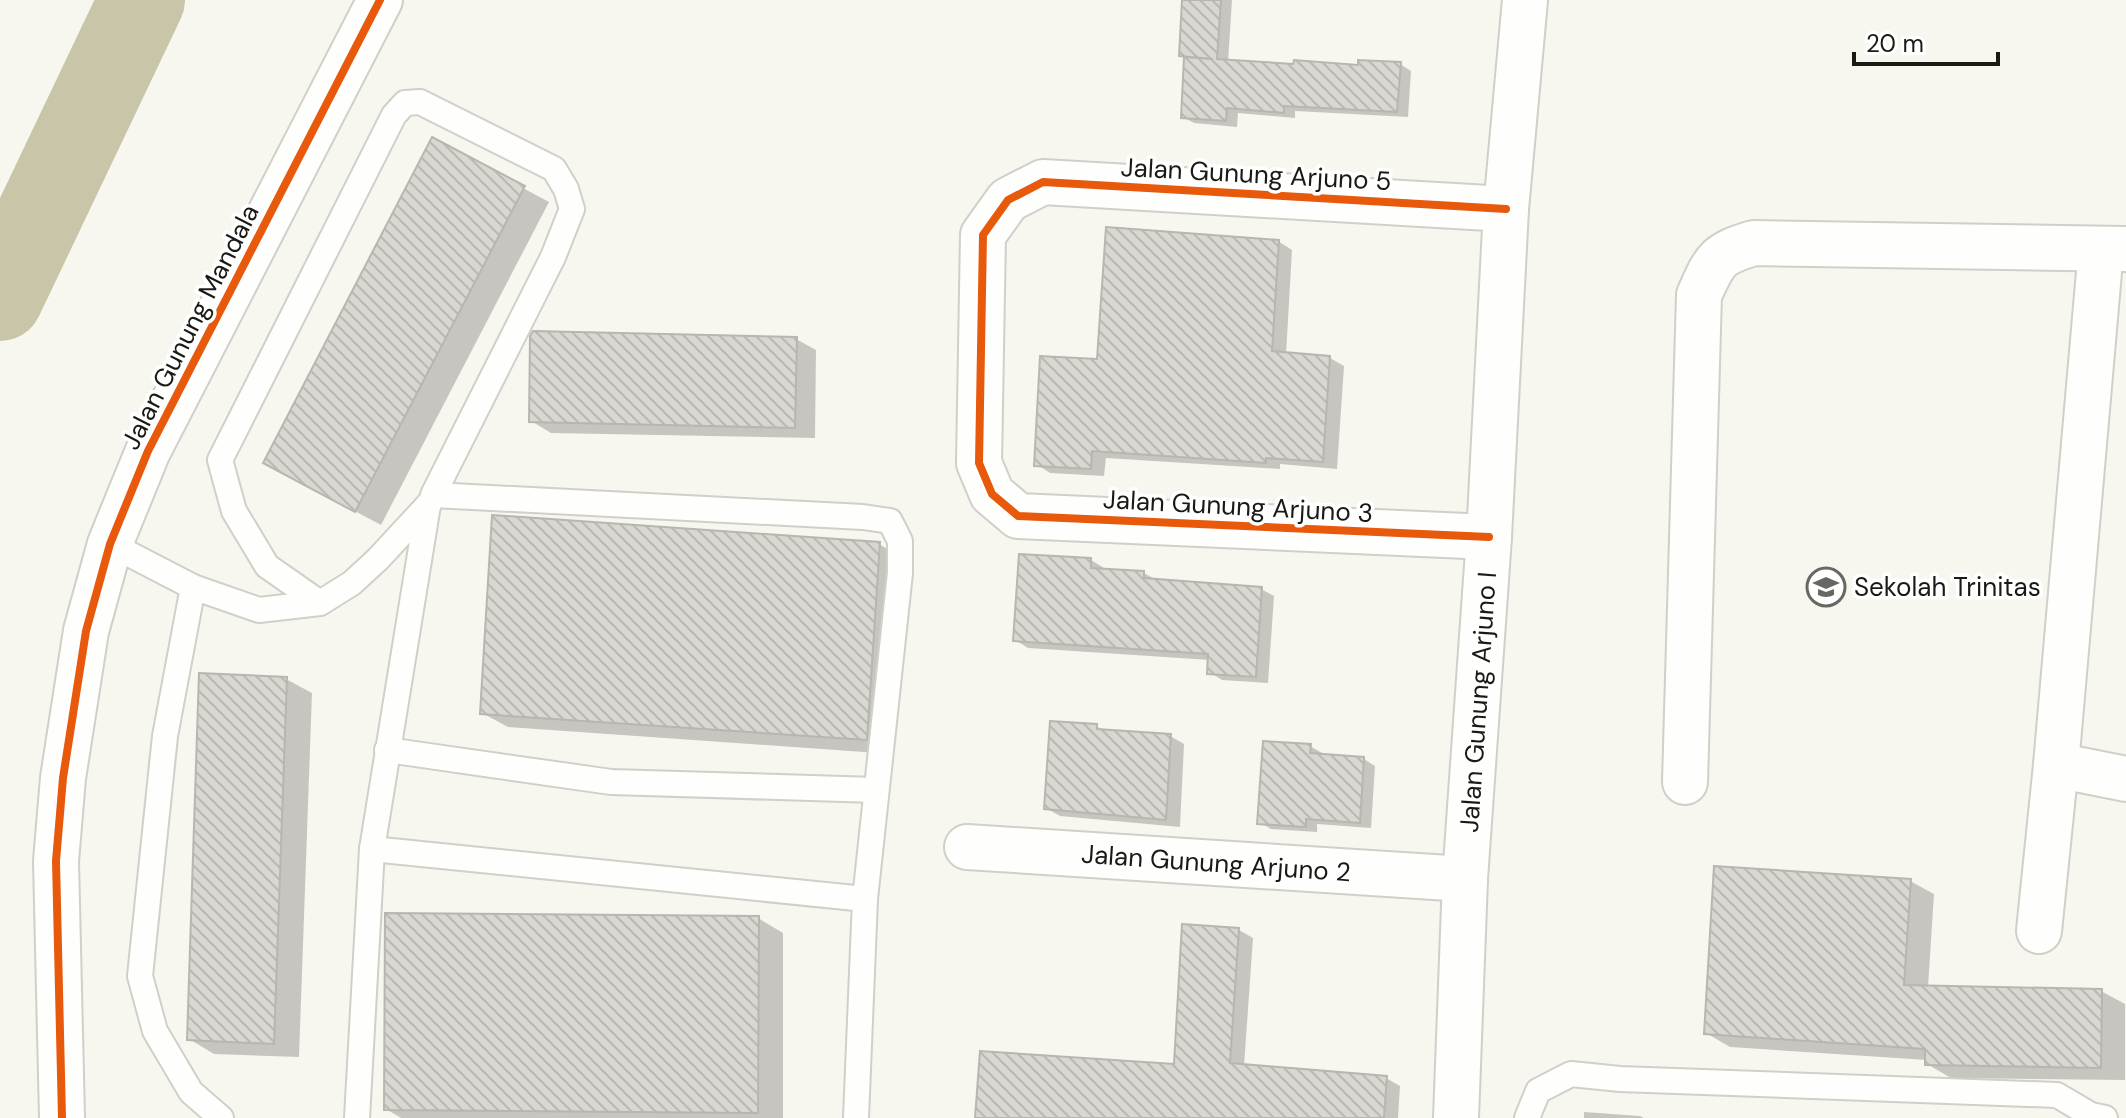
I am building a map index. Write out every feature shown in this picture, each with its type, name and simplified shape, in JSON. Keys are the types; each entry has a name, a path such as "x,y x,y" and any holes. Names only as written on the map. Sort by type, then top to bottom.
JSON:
{"street":[{"name":"Jalan Gunung Mandala","path":"62,1118 56,861 62,792 86,631 110,544 148,451 380,0"},
{"name":"Jalan Gunung Arjuno I","path":"1456,1118 1465,879 1489,537 1506,209 1525,0"},
{"name":"Jalan Gunung Arjuno 5","path":"992,494 979,463 983,235 1008,200 1043,182 1506,209"},
{"path":"1685,782 1699,295 1713,265 1728,251 1754,243 2113,249 2039,931"},
{"name":"Jalan Gunung Arjuno 3","path":"992,494 1018,516 1489,537"},
{"path":"2056,765 2126,779"},
{"name":"Jalan Gunung Arjuno 2","path":"967,847 1465,879"}],"lane":[{"path":"110,544 193,587 259,610 320,603 352,583 378,559 431,500 553,257 572,209 566,189 554,169 420,102 405,103 394,115 220,460 234,511 267,566 320,603"},
{"path":"357,1118 372,849 431,500"},
{"path":"431,500 863,517 890,521 900,541 900,573 865,899 856,1118"},
{"path":"193,587 165,736 140,976 155,1031 191,1092 221,1118"},
{"path":"387,750 611,782 876,790"},
{"path":"372,849 865,899"},
{"path":"1527,1118 1538,1091 1571,1074 1620,1079 2057,1095 2096,1117"}],"building":[{"path":"1182,0 1221,0 1217,59 1293,64 1294,60 1358,65 1358,60 1401,62 1397,112 1284,106 1284,113 1227,108 1226,121 1181,118 1184,57 1213,59 1179,56"},
{"path":"432,137 525,186 355,512 263,463"},
{"path":"1106,227 1279,240 1272,351 1330,356 1323,462 1266,458 1266,463 1092,451 1091,469 1034,466 1040,356 1097,359"},
{"path":"533,331 797,337 795,428 529,422 530,336"},
{"path":"492,515 880,542 867,740 480,714"},
{"path":"1019,554 1091,558 1091,568 1144,571 1144,578 1262,587 1256,677 1207,674 1208,654 1013,641"},
{"path":"199,673 287,677 274,1044 187,1040"},
{"path":"1050,721 1097,724 1097,729 1171,734 1166,820 1044,809"},
{"path":"1263,741 1311,744 1310,753 1364,757 1360,823 1306,819 1306,827 1257,824"},
{"path":"1714,866 1911,879 1904,985 2102,989 2101,1068 1925,1065 1925,1049 1704,1034"},
{"path":"385,913 759,916 758,1113 384,1110"},
{"path":"1182,924 1239,928 1230,1063 1387,1076 1384,1118 975,1118 980,1051 1174,1064"}],"waterway":[{"path":"0,298 142,0"}],"cycle path":[{"path":"62,1118 56,861 63,778 86,631 110,544 148,451 380,0"},
{"path":"1489,537 1018,516 992,494 979,463 983,235 1008,200 1043,182 1506,209"}],"place":[{"name":"Sekolah Trinitas","path":"1826,587"}]}
